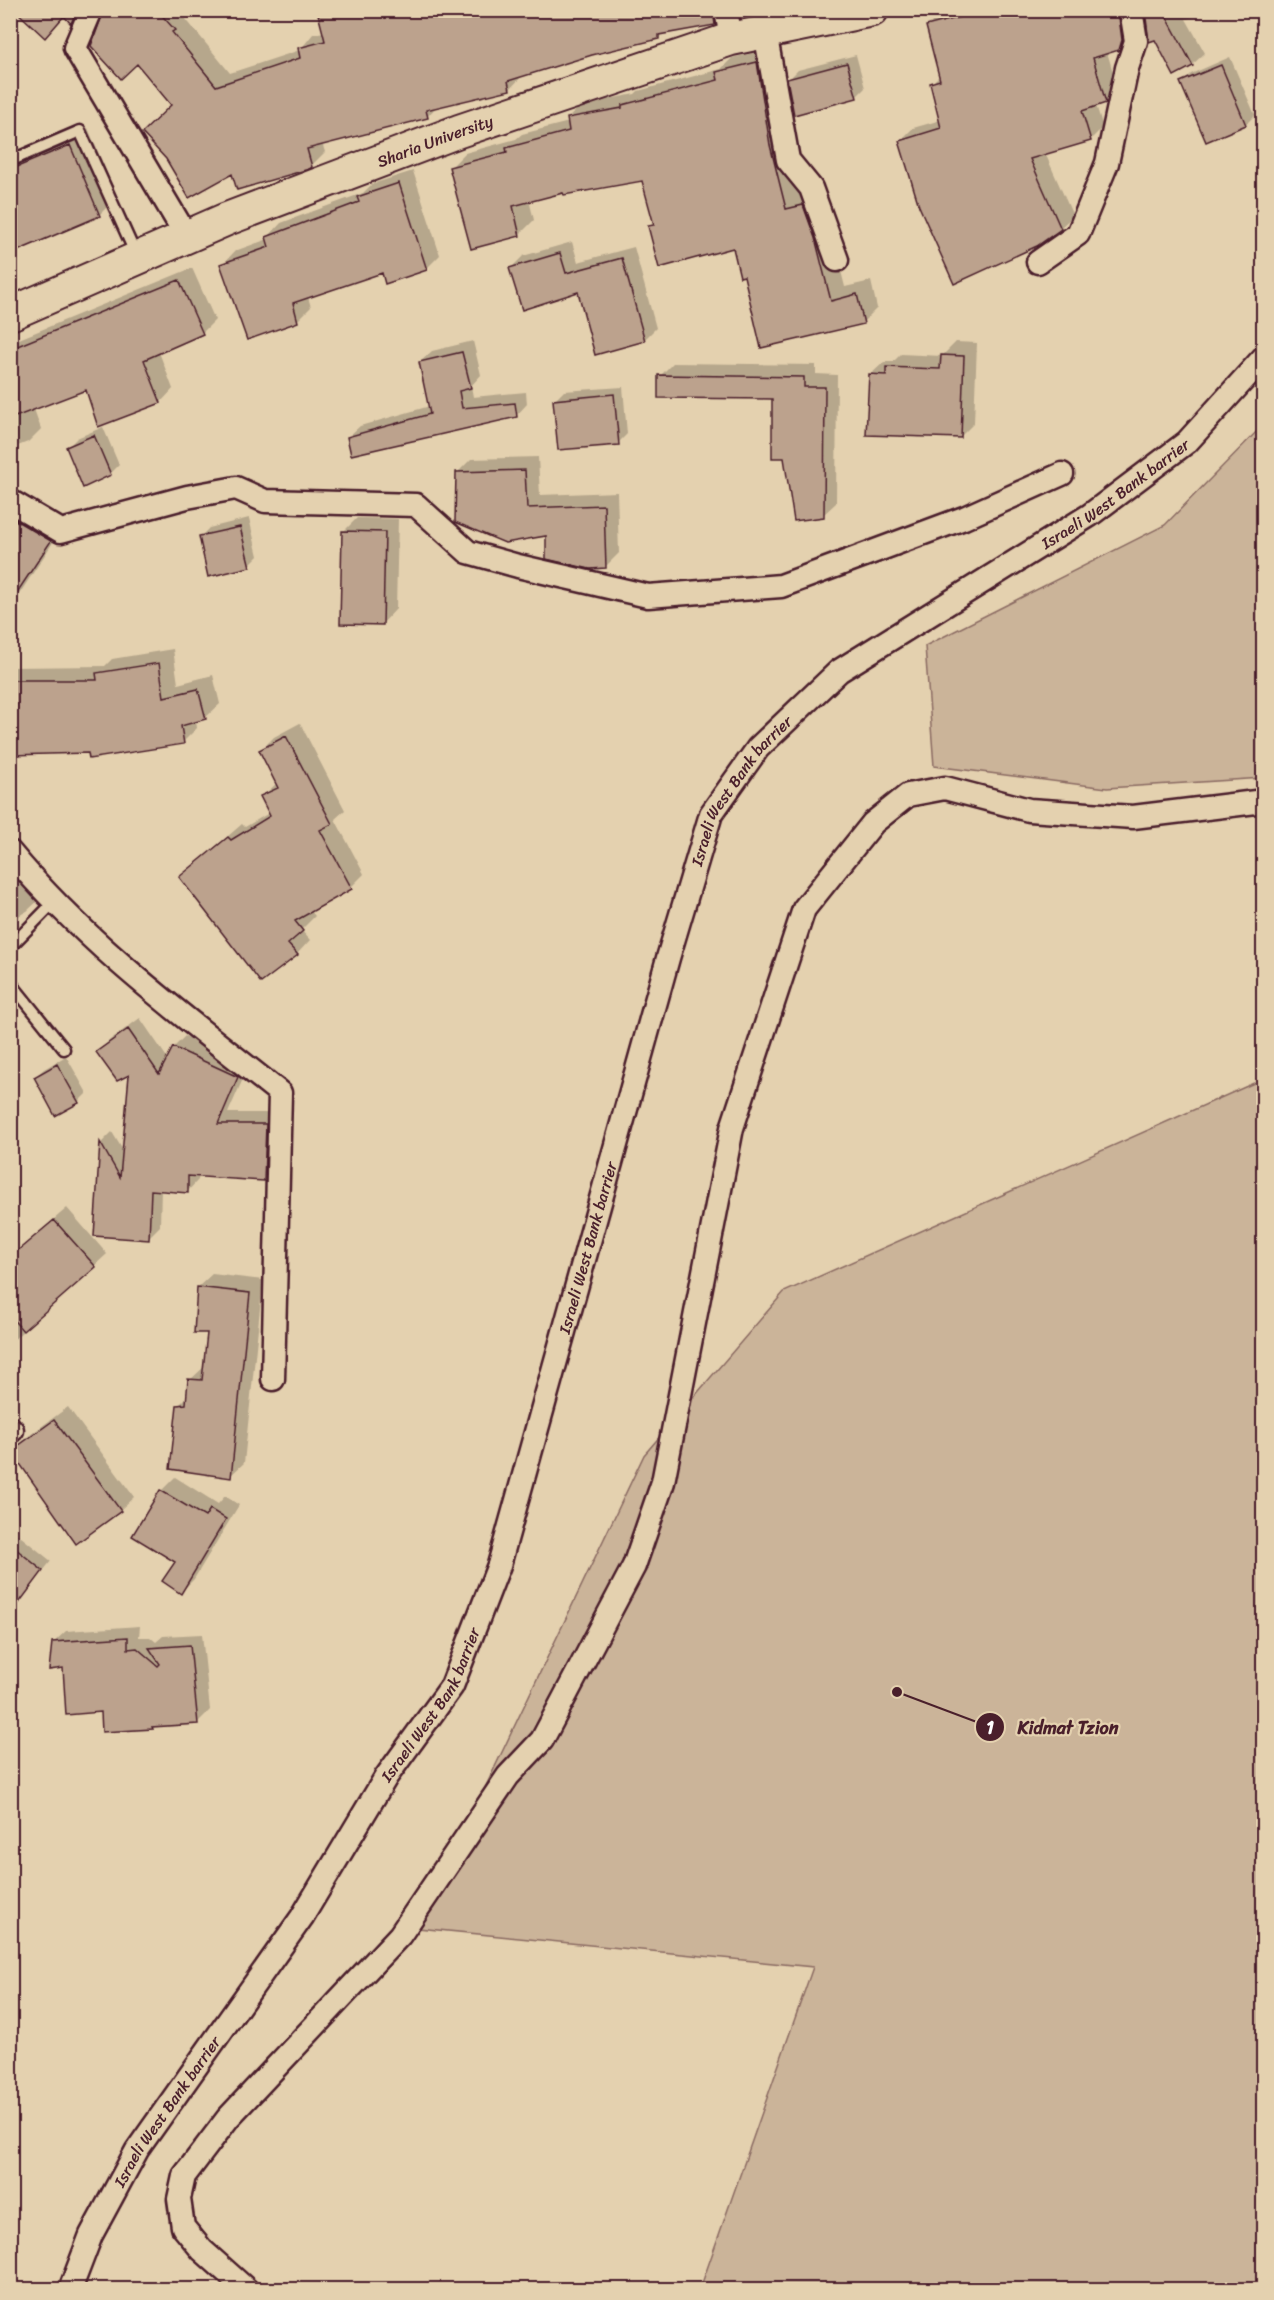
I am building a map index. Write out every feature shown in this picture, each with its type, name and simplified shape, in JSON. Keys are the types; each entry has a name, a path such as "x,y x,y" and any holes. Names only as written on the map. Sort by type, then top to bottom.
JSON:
{"main road":[{"name":"Sharia University","path":"10,314 227,219 728,25 765,32 872,10"}],"street":[{"path":"91,10 75,48 187,237"},
{"path":"1038,262 1078,234 1107,163 1127,68 1136,41 1131,10"},
{"path":"765,32 788,160 811,188 837,260"},
{"name":"Israeli West Bank barrier","path":"70,2289 91,2235 137,2150 302,1917 386,1777 452,1686 499,1566 668,958 711,814 758,748 839,671 1090,515 1186,442 1263,357"},
{"path":"10,501 61,531 187,497 236,488 265,501 416,505 468,552 648,596 781,586 964,518 1062,474"},
{"path":"247,2289 202,2250 183,2228 179,2199 184,2176 228,2118 400,1935 508,1776 542,1740 634,1566 663,1482 732,1128 804,909 873,823 908,795 945,788 1029,810 1133,817 1263,801"},
{"path":"10,852 36,883 146,987 280,1093 273,1379"}],"lane":[{"path":"10,162 80,131 137,259"},
{"path":"10,947 56,901"},
{"path":"10,982 64,1049"}],"shaded area":[{"path":"1263,425 1263,778 1107,788 934,766 925,646 1165,525"},
{"path":"1263,1079 1263,2289 700,2289 813,1967 418,1928 644,1455 784,1292"}],"building":[{"path":"15,10 76,10 71,24 64,16 45,38"},
{"path":"104,10 157,10 175,30 172,32 216,86 300,58 298,48 325,41 318,14 331,10 713,10 715,25 659,35 659,39 592,55 508,81 510,90 426,110 428,118 307,149 312,167 309,169 237,190 232,174 189,198 166,159 142,133 171,105 137,64 121,79 91,46"},
{"path":"988,10 1118,10 1122,40 1119,50 1093,58 1106,103 1082,111 1091,141 1030,159 1061,229 1037,246 954,284 919,206 899,141 941,128 930,83 940,80 926,26"},
{"path":"1145,10 1163,10 1193,66 1174,76 1155,40 1149,42"},
{"path":"757,62 770,145 786,209 803,205 815,238 831,301 857,294 864,324 761,348 744,276 740,277 733,248 659,268 648,226 654,225 642,181 564,195 563,193 513,206 520,236 471,249 449,167 507,152 506,148 569,131 567,118 622,108 622,105 718,80 716,72"},
{"path":"847,63 857,98 794,115 787,79"},
{"path":"1221,65 1246,125 1206,142 1180,82"},
{"path":"70,145 100,216 10,254 10,170"},
{"path":"399,183 427,270 385,284 382,273 293,303 298,322 247,340 220,264 269,247 266,237 359,202 357,197"},
{"path":"560,253 566,273 622,258 645,341 595,355 578,292 522,310 509,268"},
{"path":"179,280 203,334 144,360 161,403 98,427 86,390 10,419 10,349"},
{"path":"462,352 471,388 459,391 462,408 515,403 517,417 351,455 347,437 430,414 419,362"},
{"path":"941,355 964,356 961,438 866,435 869,374 886,375 886,367 940,369"},
{"path":"658,375 804,377 804,387 825,387 824,517 794,521 784,458 772,458 772,399 658,398"},
{"path":"614,394 619,445 558,450 553,400"},
{"path":"94,435 111,475 83,488 66,447"},
{"path":"525,470 527,508 604,505 606,568 590,569 546,559 546,536 505,543 455,522 456,472"},
{"path":"10,517 51,541 10,603"},
{"path":"240,527 250,567 208,577 199,536"},
{"path":"342,531 385,532 383,625 340,624"},
{"path":"159,663 164,697 198,689 206,719 181,726 184,744 89,759 88,753 10,755 10,680 97,680 96,673"},
{"path":"286,736 332,824 320,830 352,889 295,921 303,931 288,944 298,955 261,983 179,877 228,837 231,840 270,816 260,796 278,788 259,750"},
{"path":"128,1029 159,1074 173,1047 238,1077 218,1124 266,1124 264,1181 188,1176 188,1193 151,1190 149,1240 94,1236 100,1142 120,1177 129,1075 117,1081 96,1052"},
{"path":"57,1064 79,1103 55,1116 34,1077"},
{"path":"54,1220 96,1267 23,1331 10,1316 10,1257"},
{"path":"197,1287 250,1293 231,1478 170,1469 177,1405 186,1404 188,1379 202,1380 207,1333 194,1333"},
{"path":"54,1420 121,1511 76,1544 11,1451"},
{"path":"160,1490 205,1517 210,1509 226,1519 181,1594 162,1581 175,1562 132,1536"},
{"path":"10,1544 43,1571 10,1615"},
{"path":"128,1637 128,1649 137,1648 158,1666 160,1664 149,1648 190,1645 198,1724 102,1732 101,1712 66,1715 63,1668 49,1670 52,1642"}],"place":[{"name":"Kidmat Tzion","path":"897,1692"}]}
